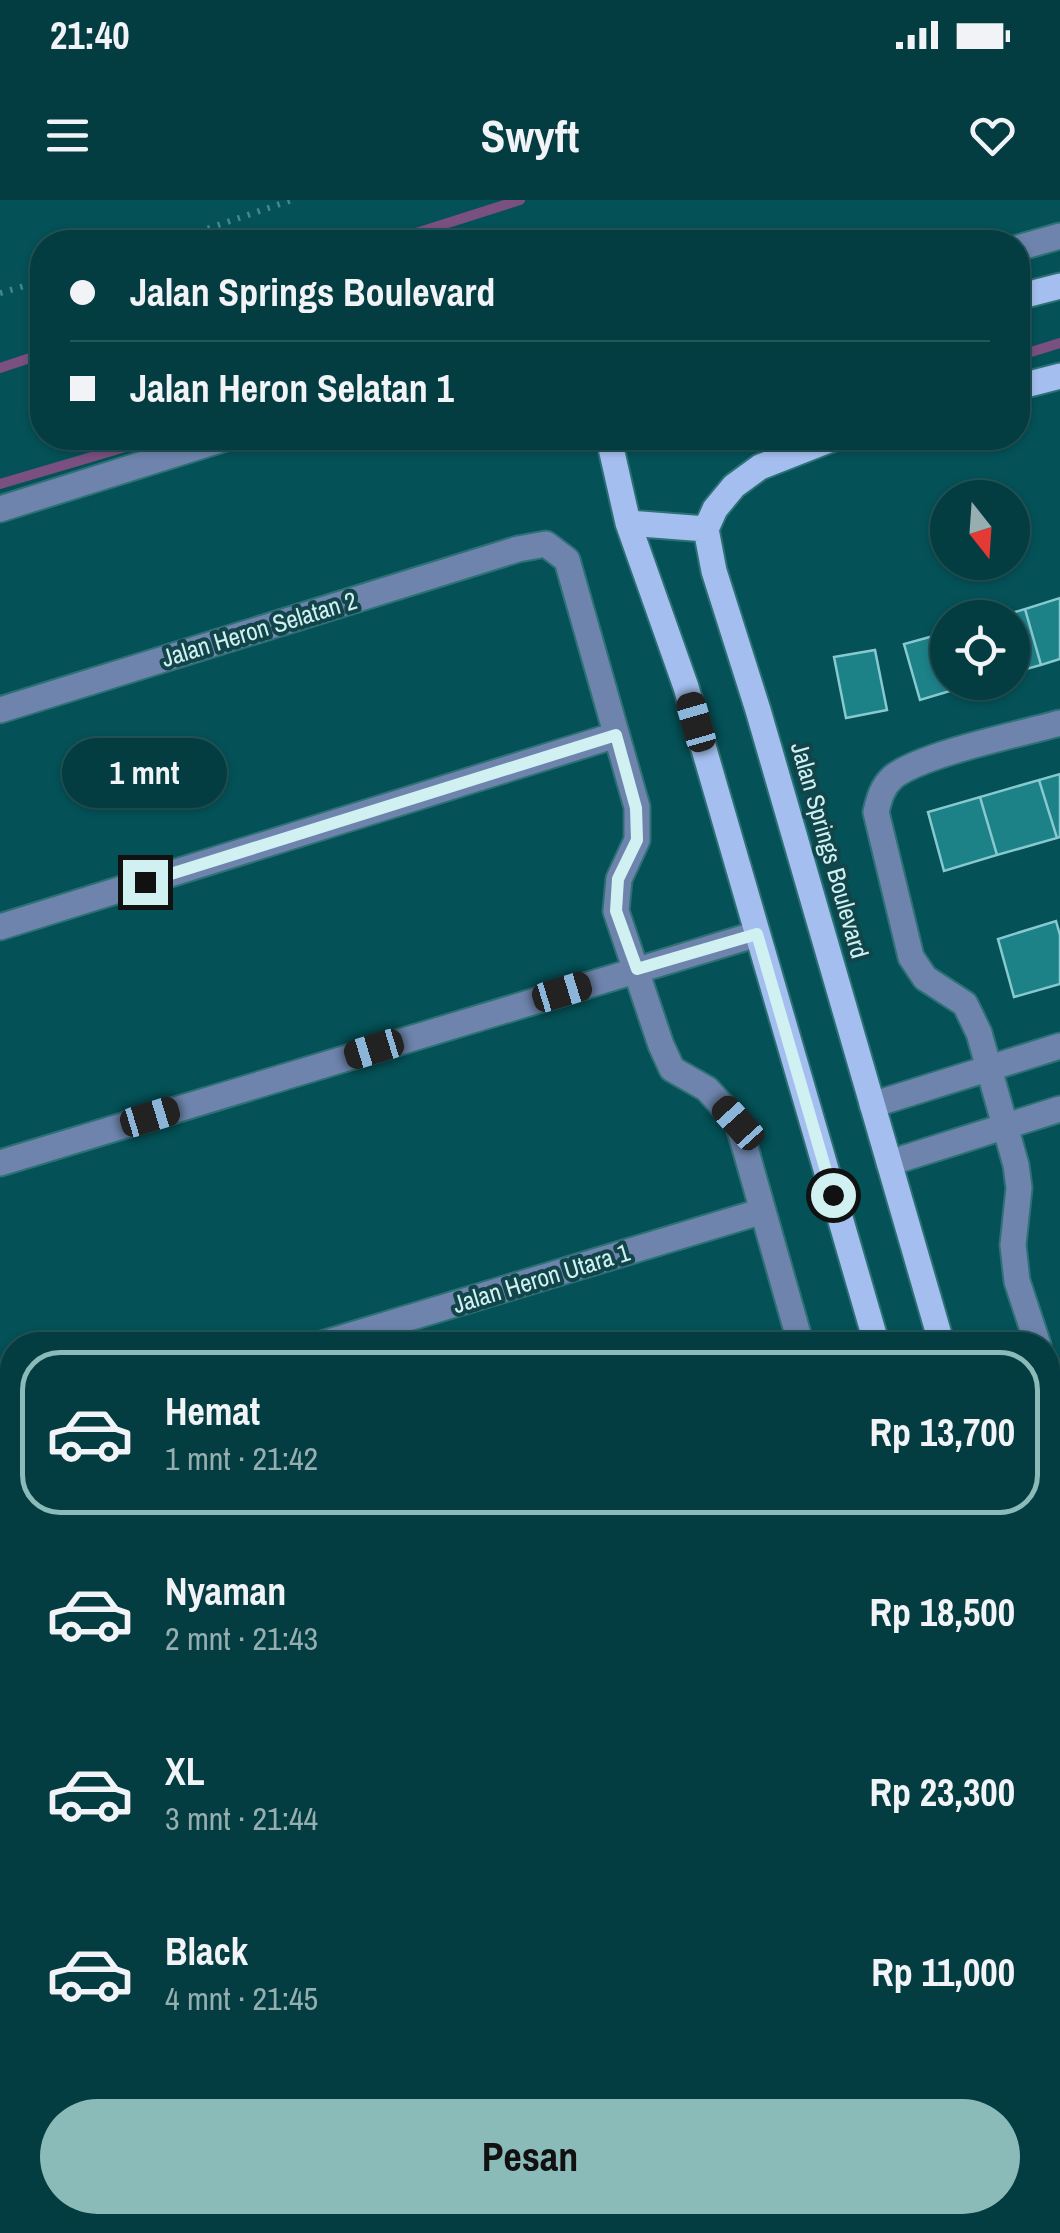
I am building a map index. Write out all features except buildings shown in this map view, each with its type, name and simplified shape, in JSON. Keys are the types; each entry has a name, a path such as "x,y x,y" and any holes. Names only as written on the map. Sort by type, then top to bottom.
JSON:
{"main road":[{"path":"1030,295 1060,286"},
{"path":"1030,384 1060,376"},
{"path":"611,450 628,523 686,687 873,1332"},
{"path":"628,523 706,530 715,510 734,486 760,467 795,450"},
{"name":"Jalan Springs Boulevard","path":"706,530 714,572 758,710 938,1332"}],"street":[{"path":"1030,245 1060,236"},
{"path":"0,509 188,450"},
{"name":"Jalan Heron Selatan 2","path":"0,710 518,549 546,544 567,560 616,735"},
{"path":"1034,1332 1017,1282 1012,1245 1019,1188 974,1016 965,1004 925,978 911,956 876,812 880,795 890,780 912,765 1060,723"},
{"path":"0,927 616,735 636,808 637,840 618,879 616,911 672,1070 707,1089 738,1123 797,1332"},
{"path":"0,1163 757,934"},
{"path":"872,1105 1060,1046"},
{"path":"889,1163 1060,1109"},
{"name":"Jalan Heron Utara 1","path":"362,1332 763,1211"}],"path":[{"path":"203,230 292,200"},
{"path":"0,293 30,284"}],"waterway":[{"path":"426,230 520,200"},
{"path":"1030,352 1060,343"},
{"path":"0,368 30,358"},
{"path":"0,484 115,450"}],"route":[{"path":"145,882 616,735 636,808 637,840 618,879 616,911 637,969 757,934 833,1195"}]}
